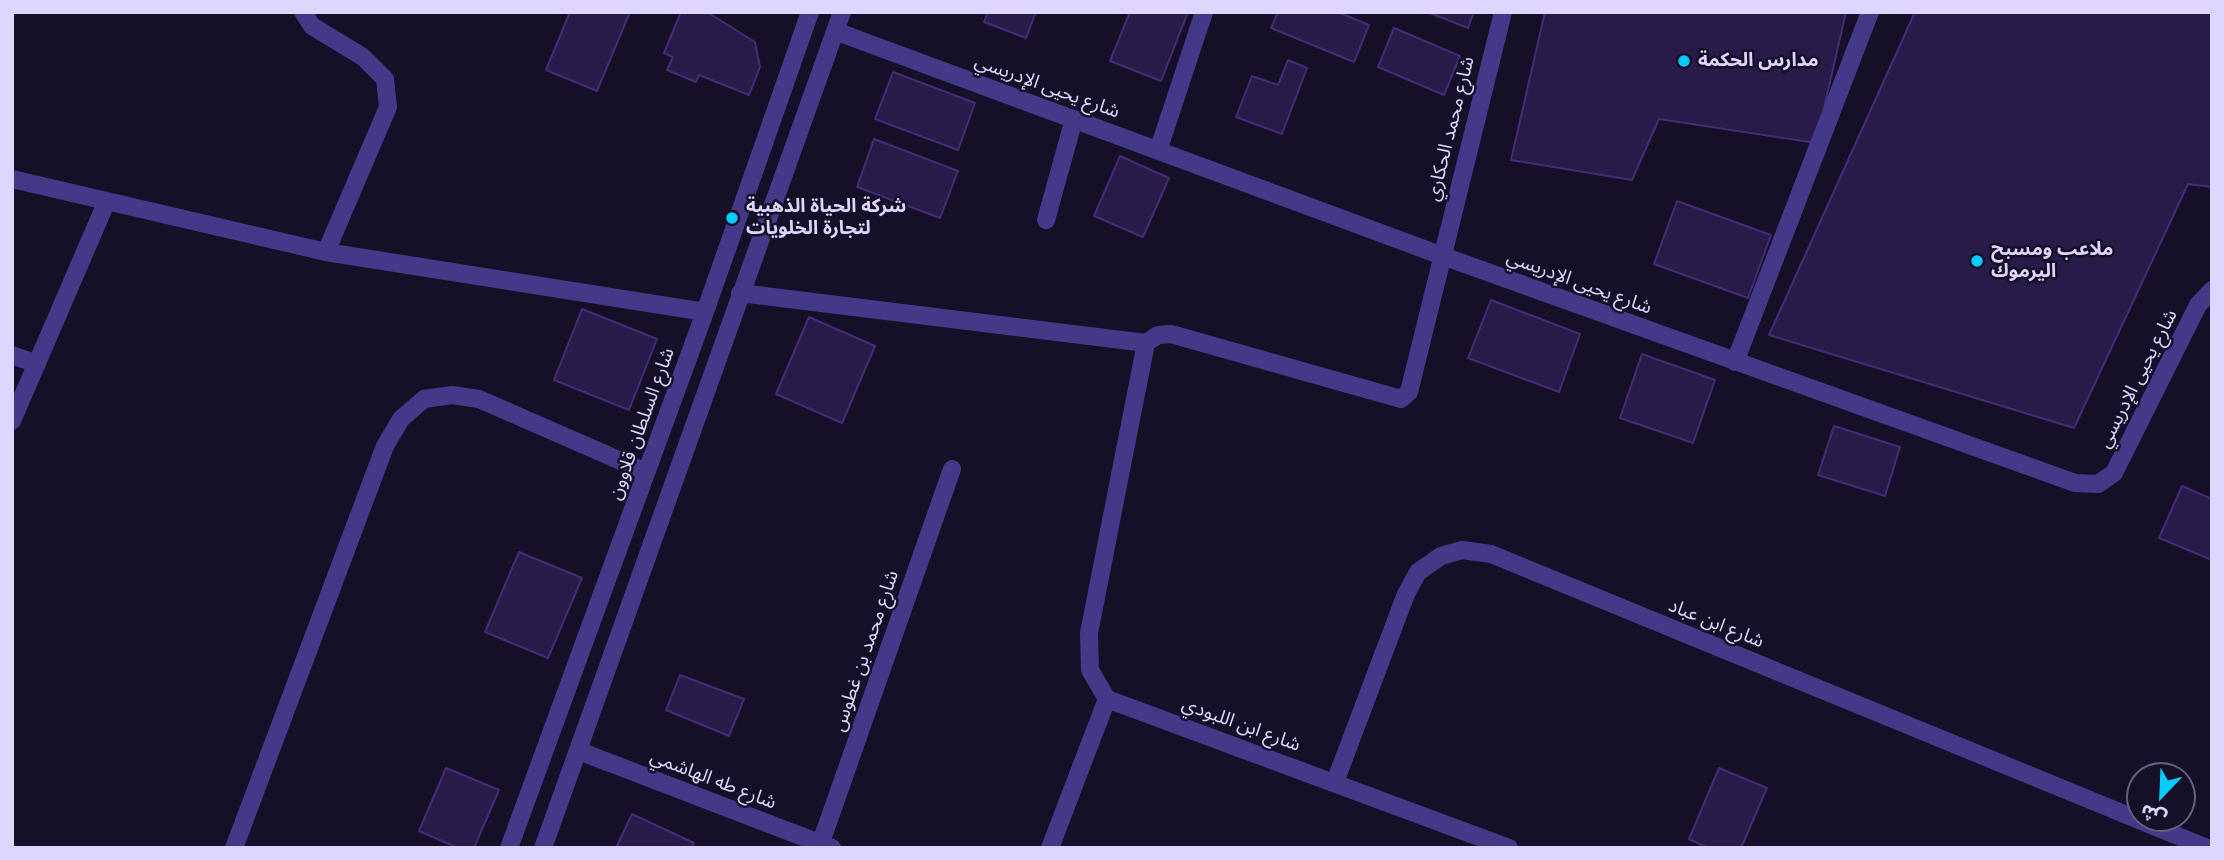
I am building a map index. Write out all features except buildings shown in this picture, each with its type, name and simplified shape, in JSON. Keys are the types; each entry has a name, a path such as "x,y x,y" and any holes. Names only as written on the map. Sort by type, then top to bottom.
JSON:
{"street":[{"path":"303,12 312,26 363,57 386,79 388,107 326,253"},
{"name":"شارع السلطان قلاوون","path":"509,848 705,312 810,12"},
{"path":"543,848 842,12"},
{"path":"1158,151 1205,12"},
{"name":"شارع محمد الحكاري","path":"1146,343 1158,335 1171,334 1401,399 1409,392 1440,255 1503,12"},
{"path":"1735,362 1870,12"},
{"name":"شارع يحيى الإدريسي","path":"835,31 1440,255 2075,483 2098,484 2114,473 2198,305 2212,290"},
{"path":"1046,220 1073,119"},
{"path":"12,179 326,253 705,312"},
{"path":"12,421 106,203"},
{"path":"740,293 1146,343 1089,633 1090,670 1107,699 1050,848"},
{"path":"12,355 37,364"},
{"path":"234,848 385,446 401,419 424,399 452,395 479,400 646,472"},
{"name":"شارع محمد بن غطوس","path":"824,846 952,469"},
{"name":"شارع ابن عباد","path":"1335,782 1406,594 1418,572 1441,556 1462,550 1491,554 2207,848"},
{"name":"شارع ابن اللبودي","path":"1107,699 1509,848"},
{"name":"شارع طه الهاشمي","path":"579,751 824,846"}],"place":[{"name":"مدارس الحكمة","path":"1684,61"},
{"name":"شركة الحياة الذهبية لتجارة الخلويات","path":"732,218"},
{"name":"ملاعب ومسبح اليرموك","path":"1977,261"}]}
